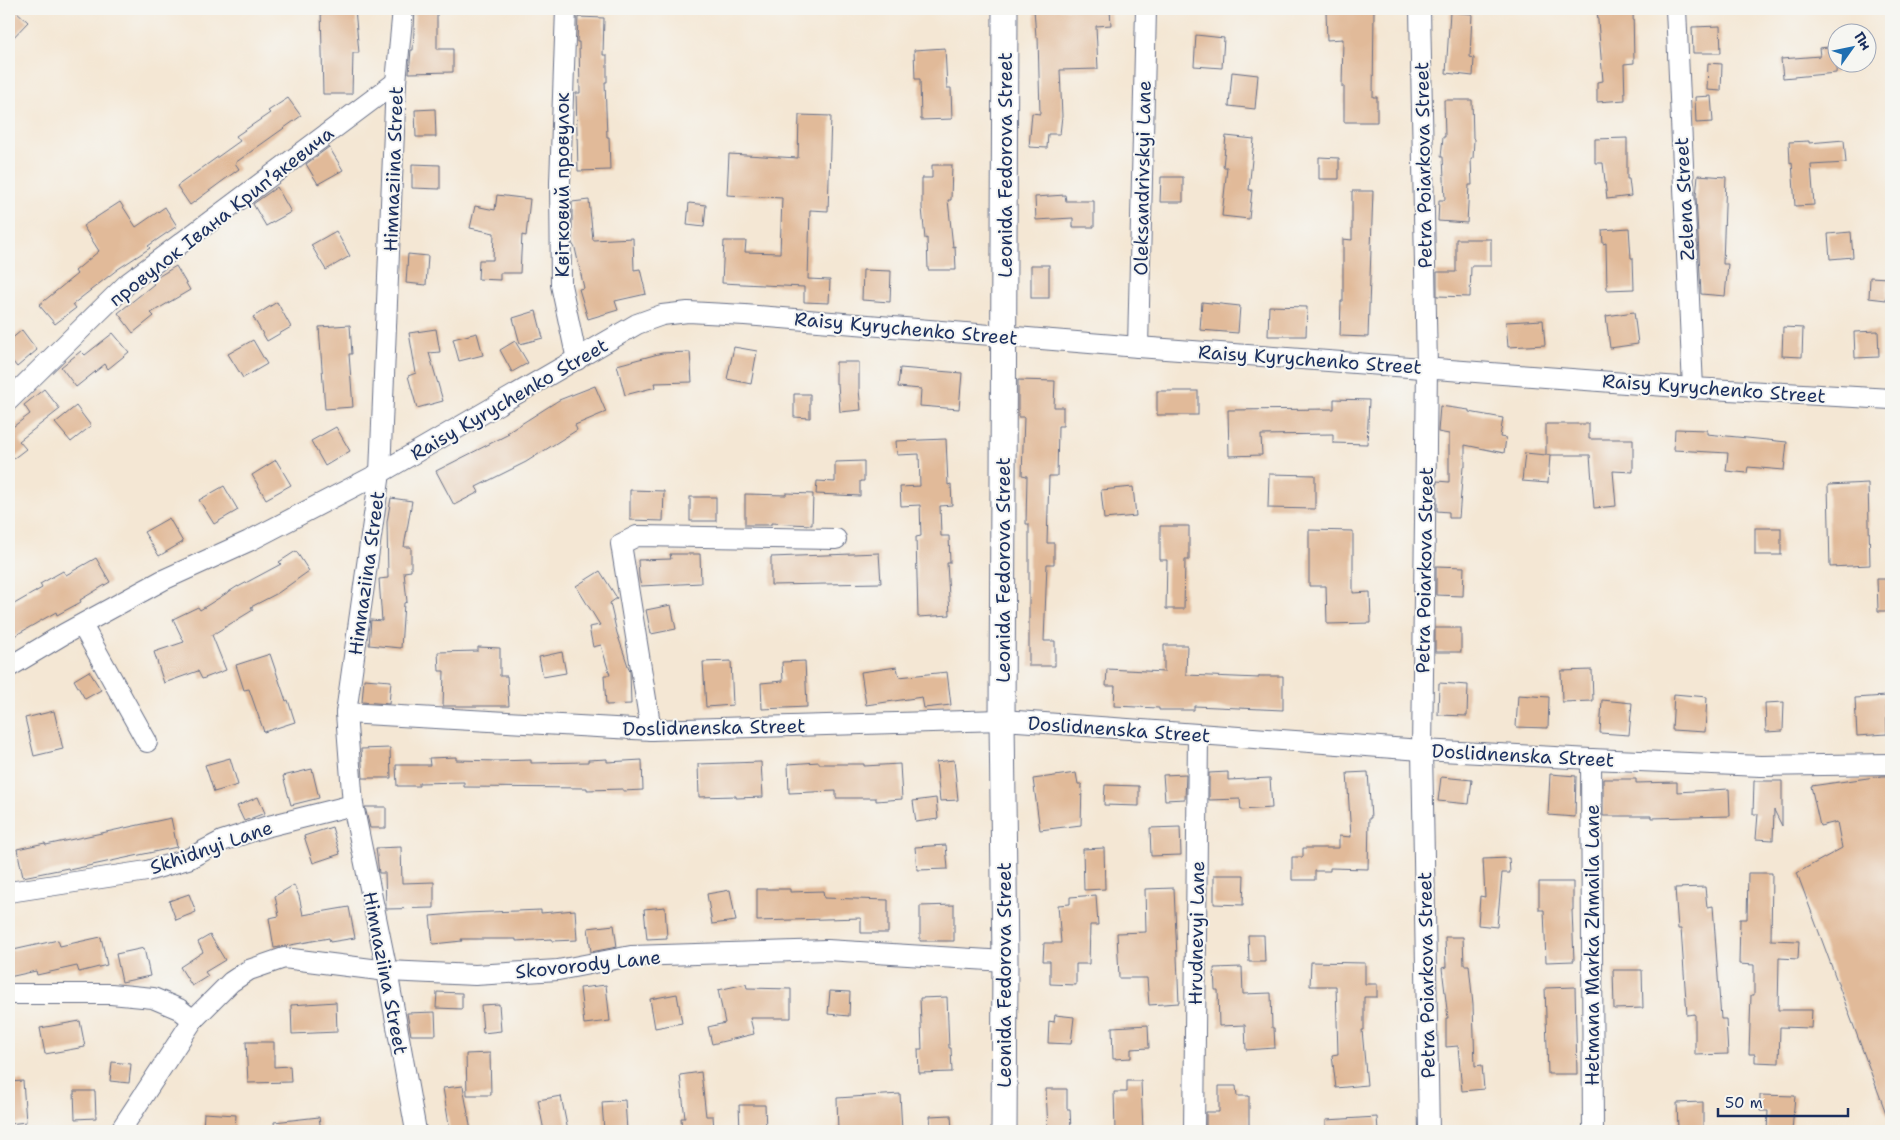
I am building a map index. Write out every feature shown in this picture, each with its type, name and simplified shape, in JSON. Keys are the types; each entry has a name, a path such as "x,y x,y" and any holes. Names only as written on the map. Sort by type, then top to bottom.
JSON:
{"street":[{"name":"Himnaziina Street","path":"403,9 396,82 380,473 346,713 352,805 387,971 416,1131"},
{"name":"Квітковий провулок","path":"566,9 560,183 561,285 577,360"},
{"name":"Leonida Fedorova Street","path":"1004,1131 1005,961 1002,720 1005,9"},
{"name":"Oleksandrivskyi Lane","path":"1138,347 1146,9"},
{"name":"Petra Poiarkova Street","path":"1420,9 1427,368 1422,750 1429,1131"},
{"name":"Zelena Street","path":"1676,9 1693,388"},
{"name":"провулок Івана Крипʼякевича","path":"9,400 128,283 396,82"},
{"name":"Raisy Kyrychenko Street","path":"9,667 82,624 163,580 249,541 380,473 637,324 662,315 688,312 745,315 1138,347 1693,388 1891,399"},
{"path":"651,730 621,544 637,536 836,539"},
{"path":"82,624 147,742"},
{"name":"Doslidnenska Street","path":"346,713 651,730 1002,720 1422,750 1591,759 1762,766 1891,764"},
{"name":"Hrudnevyi Lane","path":"1194,1131 1198,734"},
{"name":"Hetmana Marka Zhmaila Lane","path":"1591,759 1593,1131"},
{"name":"Skhidnyi Lane","path":"9,892 147,871 188,859 222,841 265,827 352,805"},
{"name":"Skovorody Lane","path":"120,1131 193,1020 231,982 249,970 284,958 387,971 476,975 558,970 632,956 827,950 1005,961"},
{"path":"9,994 111,994 153,998 179,1008 193,1020"}],"building":[{"path":"9,9 14,9 28,22 9,42"},
{"path":"321,9 355,9 359,53 353,53 352,94 323,94"},
{"path":"415,9 437,9 437,49 453,49 453,72 409,73 411,50 413,50"},
{"path":"1034,9 1110,9 1111,25 1096,26 1098,69 1060,70 1062,116 1060,134 1048,134 1047,148 1029,147 1032,113 1040,114 1038,37 1036,37"},
{"path":"1597,9 1633,9 1634,63 1624,64 1625,100 1597,102 1597,82 1603,81"},
{"path":"1374,10 1373,97 1377,97 1377,122 1344,122 1344,87 1342,87 1343,39 1327,40 1326,11"},
{"path":"1450,12 1472,14 1470,57 1474,58 1473,76 1446,73"},
{"path":"578,17 604,18 603,55 607,55 607,82 605,82 610,170 578,171 576,93 580,93 579,42 577,42"},
{"path":"1720,26 1721,53 1693,53 1692,27"},
{"path":"1196,35 1224,38 1222,68 1194,66"},
{"path":"1828,47 1828,72 1836,73 1783,78 1781,59 1820,56 1819,48"},
{"path":"945,48 947,88 951,88 952,119 921,120 920,79 915,79 914,50"},
{"path":"1708,63 1722,64 1721,91 1707,90"},
{"path":"1232,72 1258,75 1255,109 1229,106"},
{"path":"1711,96 1713,122 1696,123 1695,97"},
{"path":"288,98 301,116 235,163 239,169 190,205 177,186 240,141 236,136"},
{"path":"1444,100 1472,100 1474,139 1473,159 1471,159 1472,185 1469,185 1467,223 1438,221 1439,200 1445,200 1443,157 1441,157 1443,137 1445,137"},
{"path":"435,109 436,137 416,137 415,110"},
{"path":"799,115 831,116 828,211 810,210 808,279 830,280 829,303 804,302 804,287 722,283 724,241 746,241 745,252 780,253 782,198 727,195 729,154 798,158"},
{"path":"1226,136 1254,139 1249,190 1252,190 1249,219 1222,216 1227,167 1223,167"},
{"path":"1627,138 1627,179 1629,179 1631,196 1607,199 1603,163 1595,163 1595,139"},
{"path":"1844,140 1846,163 1811,165 1814,205 1795,206 1789,142 1809,141 1809,143"},
{"path":"329,147 343,170 318,184 306,164"},
{"path":"1319,157 1339,158 1339,179 1319,179"},
{"path":"412,164 440,165 440,189 412,188"},
{"path":"932,165 952,165 951,200 948,200 953,247 955,246 956,270 928,270 927,238 925,239 922,208 922,178 932,178"},
{"path":"1698,175 1726,177 1723,264 1728,264 1725,296 1701,294 1696,196"},
{"path":"1161,177 1183,177 1183,202 1160,202"},
{"path":"277,187 291,212 266,226 253,204"},
{"path":"1352,191 1373,191 1368,337 1340,336 1341,301 1343,301 1343,239 1352,240"},
{"path":"497,195 530,199 526,236 522,235 520,273 500,273 500,280 478,279 479,260 493,260 494,233 470,228 475,206 495,210"},
{"path":"1065,195 1066,201 1094,201 1094,227 1073,227 1073,218 1036,220 1035,197"},
{"path":"589,200 593,240 633,238 634,270 640,269 646,294 615,301 618,310 588,319 579,289 584,288 575,248 572,243 572,202"},
{"path":"120,202 136,227 165,207 177,226 73,304 76,308 55,324 39,305 77,274 75,271 99,251 83,226"},
{"path":"689,203 706,205 704,227 687,225"},
{"path":"1629,228 1631,258 1633,258 1634,289 1607,290 1606,243 1603,244 1602,230"},
{"path":"336,231 350,256 326,270 311,245"},
{"path":"1851,232 1853,257 1830,259 1828,234"},
{"path":"1456,239 1491,239 1491,266 1471,266 1470,297 1437,296 1437,272 1456,272"},
{"path":"408,254 428,256 426,285 406,283"},
{"path":"1031,265 1049,265 1049,298 1031,298"},
{"path":"176,266 190,290 151,313 154,316 133,333 118,313 154,284 151,281"},
{"path":"863,270 891,271 890,302 862,300"},
{"path":"1870,277 1888,278 1886,300 1869,298"},
{"path":"277,302 291,327 267,341 253,317"},
{"path":"1202,302 1240,306 1238,333 1200,330"},
{"path":"1269,306 1307,307 1306,336 1268,336"},
{"path":"536,311 543,338 520,344 513,318"},
{"path":"1634,312 1638,344 1610,348 1606,316"},
{"path":"1543,320 1545,345 1508,347 1506,322"},
{"path":"350,325 352,354 349,354 353,407 325,409 319,327"},
{"path":"1783,327 1803,328 1802,357 1782,356"},
{"path":"436,329 440,352 429,353 443,401 417,408 408,376 416,373 409,333"},
{"path":"22,330 37,350 17,367 9,357 9,341"},
{"path":"1878,331 1879,357 1855,358 1854,332"},
{"path":"113,333 129,352 108,369 105,364 76,387 61,367 81,351 85,355"},
{"path":"477,333 483,355 459,361 453,339"},
{"path":"253,340 267,364 243,378 228,354"},
{"path":"515,341 528,363 512,372 500,350"},
{"path":"734,347 757,351 751,384 727,379"},
{"path":"690,352 692,382 655,383 656,387 625,395 617,365 662,353"},
{"path":"836,362 859,362 861,410 840,412 838,384 836,384"},
{"path":"900,368 962,373 959,409 920,406 921,389 898,387"},
{"path":"1018,380 1055,381 1054,407 1063,407 1063,426 1058,426 1057,476 1049,476 1047,543 1054,543 1054,564 1047,564 1044,641 1055,641 1055,666 1029,666 1029,524 1026,524 1027,476 1022,475 1024,417 1018,417"},
{"path":"595,386 606,412 575,425 577,430 526,462 476,487 479,492 454,505 436,471 509,434 507,433 559,400"},
{"path":"44,389 60,409 19,441 26,449 9,462 9,428 30,414 24,405"},
{"path":"1157,391 1198,391 1198,415 1157,415"},
{"path":"794,394 810,394 810,418 794,417"},
{"path":"1334,399 1369,400 1367,444 1333,443 1333,434 1261,435 1262,455 1229,456 1228,410 1334,409"},
{"path":"76,406 91,426 71,442 55,423"},
{"path":"1440,406 1503,418 1500,437 1506,438 1504,453 1465,445 1465,467 1463,467 1459,518 1449,518 1449,512 1437,511 1437,481 1449,482 1449,434 1438,432"},
{"path":"1546,424 1589,424 1589,439 1633,439 1633,472 1613,471 1616,506 1594,508 1590,455 1550,455 1548,483 1522,481 1525,453 1546,455"},
{"path":"336,427 350,451 325,466 311,441"},
{"path":"1675,429 1707,430 1707,434 1787,442 1784,470 1748,467 1747,473 1726,471 1728,453 1674,450"},
{"path":"946,439 948,485 951,484 952,505 940,506 941,536 949,536 950,563 947,563 950,615 918,617 916,537 921,536 920,505 901,506 900,487 920,486 919,454 897,455 896,441"},
{"path":"276,460 291,485 266,499 252,475"},
{"path":"864,461 864,481 860,481 860,496 816,494 817,481 835,482 835,462"},
{"path":"1269,474 1315,475 1315,509 1268,508"},
{"path":"1868,483 1870,565 1830,567 1828,485"},
{"path":"224,486 238,510 214,524 199,500"},
{"path":"1133,487 1136,516 1104,519 1101,490"},
{"path":"630,490 664,491 663,521 630,520"},
{"path":"786,493 813,494 812,525 771,523 771,525 745,525 745,494 786,495"},
{"path":"690,497 716,497 716,521 690,521"},
{"path":"391,498 412,501 404,547 411,547 411,571 404,572 407,602 404,603 401,648 369,645 371,620 382,621 379,579 388,578 387,522"},
{"path":"169,518 183,542 159,556 144,532"},
{"path":"1160,526 1189,526 1189,560 1185,560 1184,609 1166,609 1167,560 1160,560"},
{"path":"1755,528 1781,528 1781,555 1755,555"},
{"path":"1309,530 1353,531 1353,593 1370,592 1371,623 1327,624 1326,586 1309,586"},
{"path":"296,551 309,571 278,593 251,607 253,610 212,635 226,670 202,679 198,671 164,683 154,652 184,642 173,619 198,607 200,610 238,586 281,564 279,562"},
{"path":"879,553 881,583 771,585 771,557"},
{"path":"670,554 700,554 701,583 641,586 638,560 671,559"},
{"path":"96,558 110,582 80,600 81,602 57,615 56,612 9,639 9,607 42,588 40,584 63,571 66,575"},
{"path":"1436,566 1464,567 1463,596 1436,595"},
{"path":"600,571 617,598 610,603 617,633 630,672 631,704 606,705 604,675 610,675 601,645 593,647 589,627 600,625 576,586"},
{"path":"1877,579 1891,579 1891,611 1878,611"},
{"path":"671,605 676,629 651,634 646,610"},
{"path":"1435,628 1461,628 1461,652 1435,652"},
{"path":"1164,645 1187,645 1186,675 1259,678 1259,676 1283,676 1283,710 1194,706 1194,710 1159,710 1159,708 1114,706 1115,686 1106,686 1107,669 1164,672"},
{"path":"478,647 500,648 500,676 507,676 509,706 443,706 444,671 439,671 438,652 478,651"},
{"path":"562,652 566,673 543,677 539,657"},
{"path":"270,654 295,722 264,732 249,689 244,690 236,665"},
{"path":"731,661 733,705 706,707 703,662"},
{"path":"805,661 807,707 762,709 761,683 783,681 782,662"},
{"path":"897,667 899,677 947,672 951,705 924,708 922,697 866,705 861,672"},
{"path":"1592,670 1593,701 1562,702 1561,671"},
{"path":"89,671 101,690 85,699 74,680"},
{"path":"364,679 391,681 389,704 362,702"},
{"path":"1439,683 1468,685 1467,716 1438,715"},
{"path":"1674,694 1707,697 1705,732 1672,730"},
{"path":"1518,695 1549,697 1548,728 1516,727"},
{"path":"1886,696 1887,734 1857,736 1855,698"},
{"path":"1602,700 1632,703 1629,735 1600,733"},
{"path":"1784,702 1783,731 1766,732 1765,703"},
{"path":"54,711 63,749 34,756 25,718"},
{"path":"390,748 391,778 363,778 361,749"},
{"path":"456,757 456,760 531,760 531,763 588,762 588,760 607,759 607,762 642,760 643,790 464,787 464,782 419,783 419,786 397,786 396,765 430,765 429,758"},
{"path":"230,758 238,785 214,792 205,765"},
{"path":"954,760 958,800 940,801 936,762"},
{"path":"761,762 763,797 699,797 698,764"},
{"path":"819,762 819,764 864,764 864,766 900,764 902,799 876,801 876,798 836,798 836,791 789,793 788,764"},
{"path":"312,769 319,798 291,805 283,776"},
{"path":"1228,772 1228,780 1270,778 1272,808 1241,810 1240,799 1209,800 1209,773"},
{"path":"1368,772 1371,818 1369,818 1368,869 1330,868 1330,871 1315,871 1315,880 1292,880 1292,857 1303,857 1303,848 1339,848 1339,836 1351,837 1347,773"},
{"path":"1076,773 1078,784 1082,784 1081,825 1040,830 1033,779"},
{"path":"1186,774 1185,799 1165,800 1163,775"},
{"path":"1550,774 1576,776 1575,817 1548,815"},
{"path":"1891,776 1891,1124 1797,873 1842,848 1837,822 1820,826 1811,786"},
{"path":"1441,777 1472,780 1469,804 1438,801"},
{"path":"1603,779 1636,779 1636,783 1677,782 1677,792 1729,789 1730,816 1651,818 1651,816 1603,816"},
{"path":"1754,781 1782,781 1782,826 1774,810 1773,840 1756,839 1758,814 1753,814"},
{"path":"1105,785 1139,786 1139,806 1104,805"},
{"path":"258,797 265,813 244,821 237,806"},
{"path":"936,798 938,819 916,822 913,801"},
{"path":"365,807 386,807 386,828 370,828"},
{"path":"171,818 177,847 69,870 68,868 23,877 17,849 45,843 46,845"},
{"path":"332,827 340,854 313,863 304,836"},
{"path":"1180,827 1181,855 1151,856 1150,828"},
{"path":"946,845 948,869 917,870 915,847"},
{"path":"401,847 402,883 434,882 434,908 386,909 385,873 379,873 376,848"},
{"path":"1104,848 1105,889 1084,890 1083,849"},
{"path":"1509,858 1510,873 1502,873 1497,927 1478,925 1480,896 1485,897 1483,859"},
{"path":"1748,873 1772,873 1771,940 1799,941 1798,959 1779,958 1778,1010 1812,1010 1811,1028 1780,1027 1779,1063 1755,1062 1755,1054 1749,1054 1751,995 1754,995 1754,965 1739,964 1740,919 1747,919"},
{"path":"1214,875 1244,875 1243,905 1214,904"},
{"path":"1539,882 1573,882 1574,961 1546,962 1544,910 1539,910"},
{"path":"294,885 299,896 303,915 349,907 355,938 330,942 329,938 274,948 269,918 279,916 275,896"},
{"path":"1705,887 1707,907 1713,906 1721,1019 1726,1019 1728,1054 1695,1055 1695,1014 1687,1015 1681,929 1678,929 1675,888"},
{"path":"1174,888 1179,1003 1149,1005 1147,978 1119,978 1117,933 1146,932 1145,889"},
{"path":"757,889 790,889 790,892 823,891 824,898 888,900 888,933 861,933 861,918 757,921"},
{"path":"730,890 736,921 712,924 707,894"},
{"path":"189,894 196,912 176,920 169,901"},
{"path":"1096,895 1098,925 1090,925 1089,964 1076,964 1076,985 1050,984 1050,961 1043,961 1044,943 1061,943 1058,905 1070,904 1070,897"},
{"path":"954,905 954,941 920,941 920,906"},
{"path":"665,907 667,938 647,939 644,909"},
{"path":"541,910 541,913 575,910 577,940 516,941 516,939 461,939 462,941 433,944 430,916"},
{"path":"614,925 617,947 591,952 588,928"},
{"path":"210,935 225,960 205,972 208,976 192,986 180,967 203,952 198,942"},
{"path":"1248,935 1264,935 1265,962 1249,962"},
{"path":"101,937 107,965 79,972 77,966 37,975 36,971 9,977 9,951 58,940 60,946"},
{"path":"1445,937 1463,937 1464,965 1469,965 1473,1005 1475,1066 1482,1065 1484,1089 1462,1091 1458,1046 1446,1047 1446,1018 1448,1018 1442,968 1446,967"},
{"path":"144,948 150,976 122,982 116,954"},
{"path":"1311,962 1365,963 1365,984 1377,984 1377,997 1364,997 1364,1030 1362,1030 1367,1085 1336,1088 1332,1055 1338,1054 1336,986 1310,986"},
{"path":"1242,967 1243,994 1271,993 1272,1028 1274,1028 1275,1048 1246,1050 1245,1025 1219,1026 1218,990 1215,990 1214,968"},
{"path":"1613,970 1642,970 1643,1008 1614,1009"},
{"path":"746,984 747,988 791,989 791,1018 750,1018 754,1034 712,1044 708,1027 725,1023 718,990"},
{"path":"606,985 610,1021 584,1024 580,988"},
{"path":"1575,987 1577,1074 1548,1074 1545,988"},
{"path":"830,991 850,992 849,1016 828,1014"},
{"path":"437,992 462,993 462,1009 436,1008"},
{"path":"677,994 682,1023 655,1028 650,999"},
{"path":"947,997 952,1072 919,1073 918,1049 922,1049 920,998"},
{"path":"336,1002 337,1032 292,1034 291,1005"},
{"path":"499,1004 501,1031 483,1033 481,1005"},
{"path":"435,1012 436,1035 411,1035 407,1013"},
{"path":"1055,1015 1074,1017 1071,1044 1048,1043 1049,1021 1054,1022"},
{"path":"80,1021 85,1047 45,1054 40,1028"},
{"path":"1148,1025 1149,1048 1131,1049 1131,1058 1113,1059 1112,1027"},
{"path":"246,1042 274,1042 274,1067 290,1066 291,1082 248,1083"},
{"path":"490,1053 491,1095 467,1095 466,1054"},
{"path":"112,1062 131,1064 129,1083 110,1081"},
{"path":"701,1072 706,1116 713,1116 714,1131 682,1131 681,1118 685,1118 680,1075"},
{"path":"23,1081 26,1122 9,1124 9,1082"},
{"path":"1127,1081 1141,1081 1143,1131 1115,1131 1114,1092 1127,1092"},
{"path":"463,1086 471,1131 450,1131 443,1088"},
{"path":"1219,1086 1236,1086 1237,1096 1249,1096 1249,1131 1206,1131 1206,1112 1219,1112"},
{"path":"1046,1089 1067,1089 1067,1109 1070,1109 1071,1131 1048,1131"},
{"path":"74,1091 95,1091 96,1118 75,1119"},
{"path":"900,1094 902,1131 838,1131 837,1098"},
{"path":"1760,1095 1795,1096 1792,1131 1767,1131 1768,1111 1760,1111"},
{"path":"561,1096 568,1131 544,1131 538,1100"},
{"path":"625,1100 627,1131 604,1131 602,1102"},
{"path":"1703,1102 1703,1129 1678,1129 1677,1103"},
{"path":"739,1105 765,1105 766,1131 740,1131"},
{"path":"204,1113 236,1115 235,1131 203,1131"},
{"path":"951,1115 952,1131 931,1131 930,1116"},
{"path":"319,1117 321,1131 275,1131 274,1122"},
{"path":"1377,1117 1378,1131 1326,1131 1326,1120"}]}
